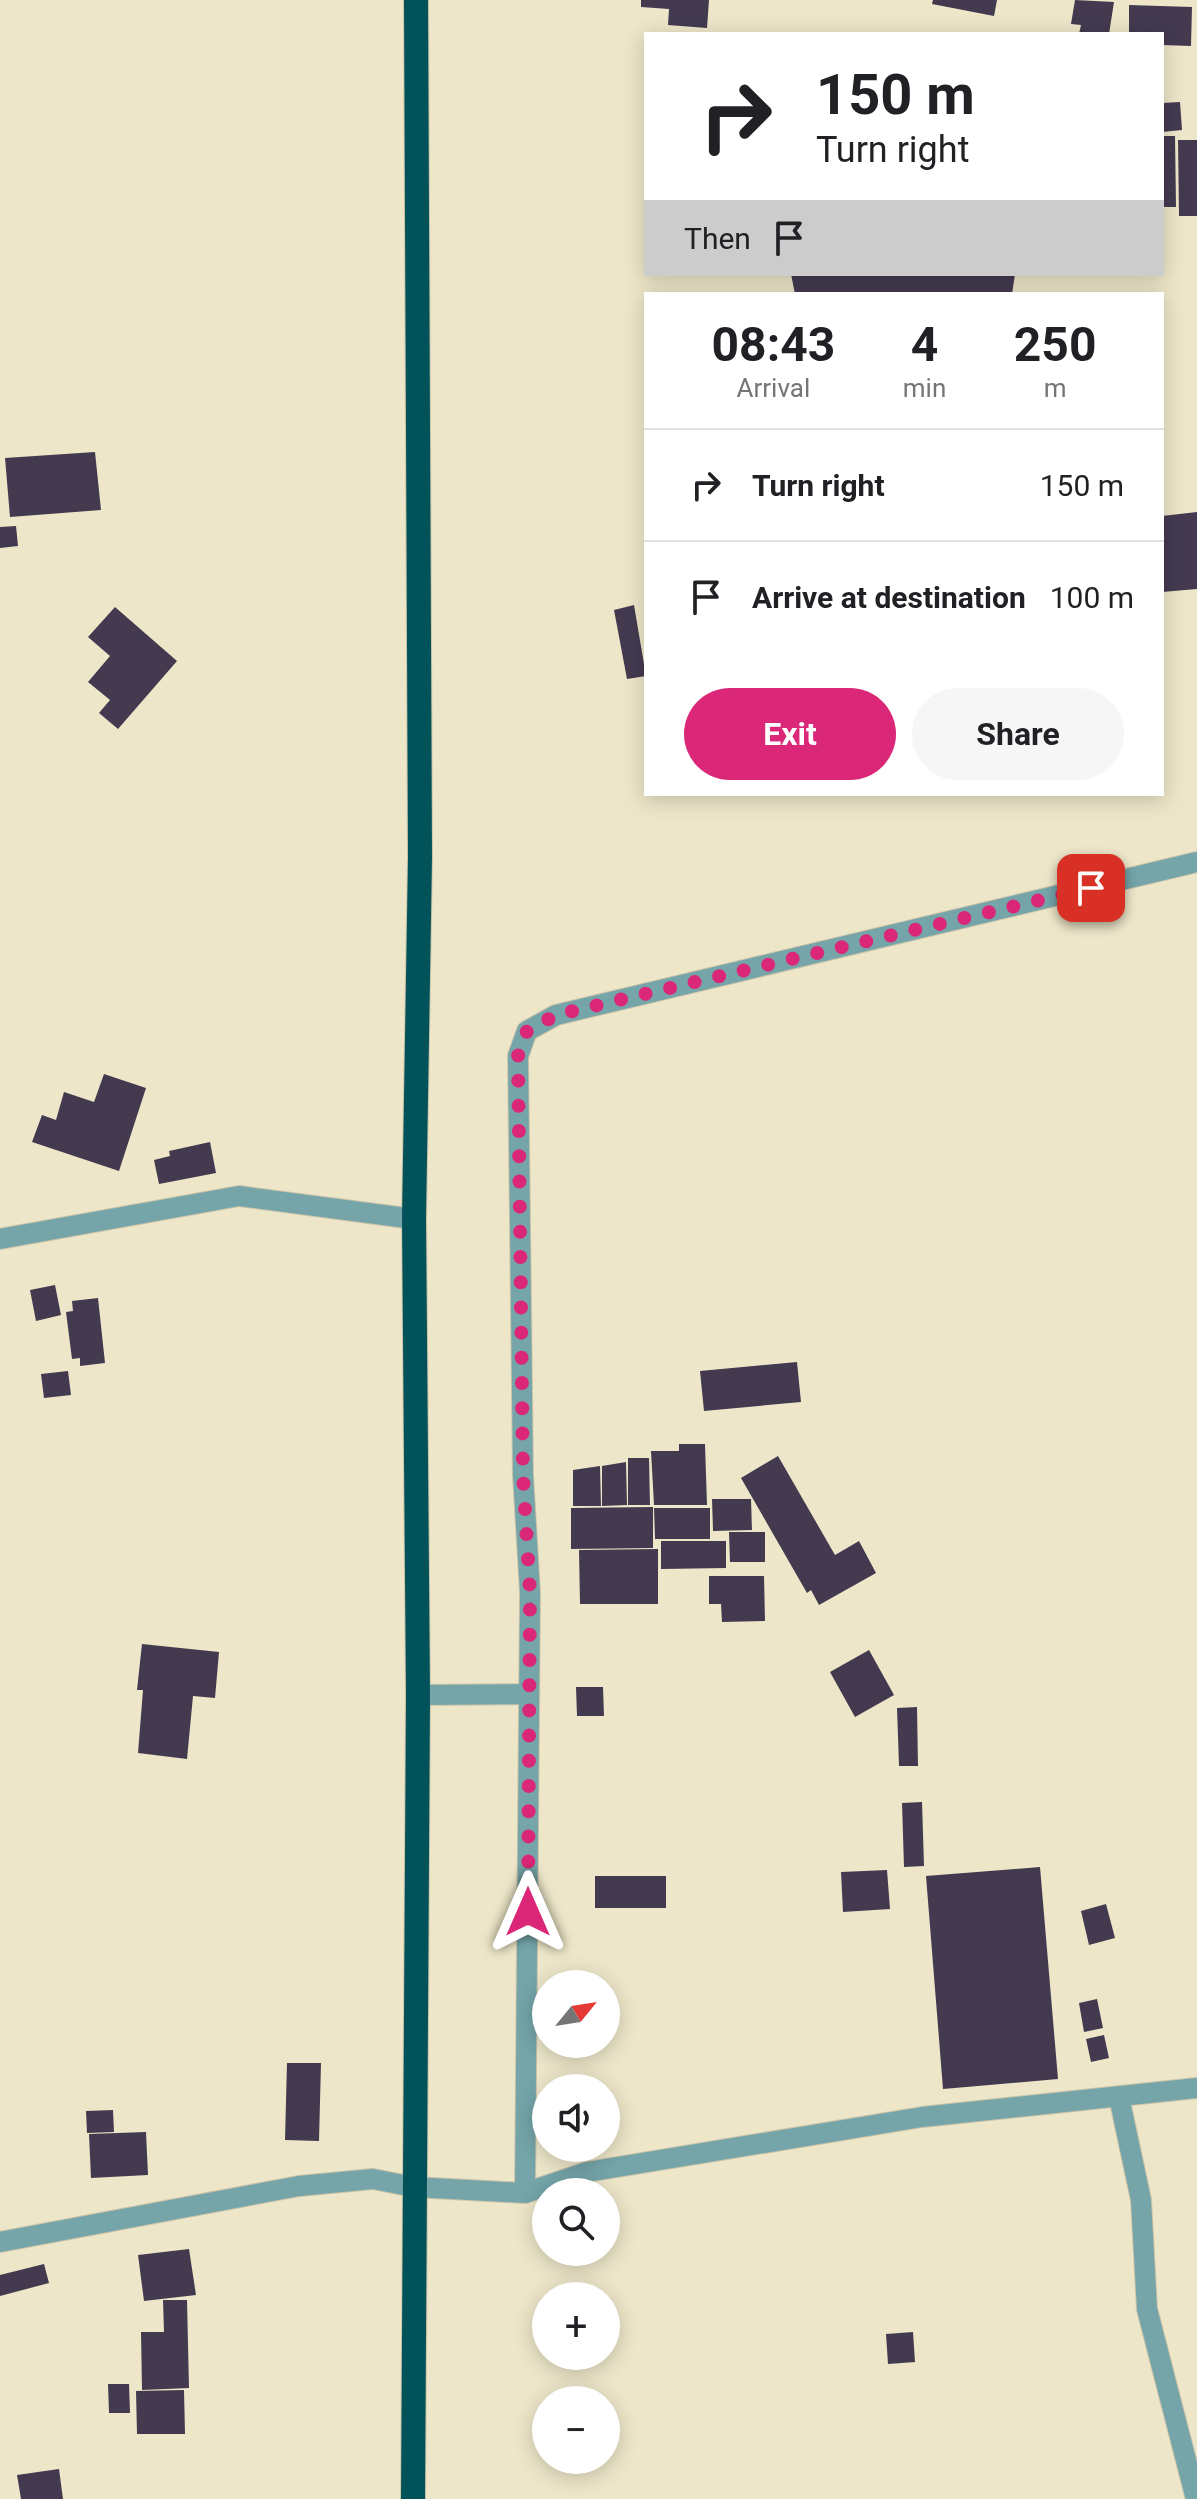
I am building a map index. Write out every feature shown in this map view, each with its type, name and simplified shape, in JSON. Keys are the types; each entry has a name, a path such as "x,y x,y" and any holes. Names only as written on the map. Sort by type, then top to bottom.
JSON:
{"highway":[{"path":"413,2499 418,1695 414,1219 420,857 416,0"}],"street":[{"path":"525,2193 529,1694 518,1056 527,1031 556,1015 1197,862"},
{"path":"0,1239 239,1196 414,1219"},
{"path":"418,1695 529,1694"},
{"path":"0,2242 299,2186 373,2179 414,2187 525,2193 587,2172 907,2119 1197,2088"},
{"path":"1119,2097 1141,2200 1147,2309 1196,2499"}],"building":[{"path":"641,0 709,0 707,28 668,25 669,9 641,7"},
{"path":"933,0 997,0 994,16 932,4"},
{"path":"1075,0 1114,2 1109,32 1079,32 1081,25 1071,24"},
{"path":"1129,5 1192,7 1191,46 1164,45 1164,32 1129,32"},
{"path":"1180,102 1182,130 1164,132 1164,103"},
{"path":"1164,136 1175,136 1176,207 1164,207"},
{"path":"1178,140 1197,140 1197,216 1179,216"},
{"path":"791,276 1015,276 1012,292 795,292"},
{"path":"95,452 101,510 10,517 5,458"},
{"path":"1197,512 1197,589 1164,592 1164,516"},
{"path":"16,526 18,546 0,548 0,527"},
{"path":"634,605 644,676 627,679 614,610"},
{"path":"115,607 177,661 118,729 99,713 110,700 88,682 110,656 88,637"},
{"path":"104,1074 146,1088 119,1171 32,1142 42,1115 56,1120 64,1092 94,1102"},
{"path":"210,1142 216,1173 159,1184 154,1160 170,1156 169,1151"},
{"path":"55,1285 61,1315 36,1321 30,1290"},
{"path":"98,1298 105,1363 80,1366 80,1358 72,1359 66,1312 73,1311 72,1301"},
{"path":"797,1362 801,1402 704,1411 700,1371"},
{"path":"68,1371 71,1395 44,1398 41,1374"},
{"path":"679,1444 705,1444 707,1505 654,1505 651,1451 679,1451"},
{"path":"778,1456 835,1555 859,1541 876,1573 819,1605 811,1590 807,1593 741,1478"},
{"path":"628,1458 649,1458 650,1505 628,1505"},
{"path":"626,1462 627,1505 602,1506 602,1466"},
{"path":"600,1466 601,1506 573,1506 573,1470"},
{"path":"712,1499 751,1499 752,1530 713,1531"},
{"path":"653,1507 653,1548 571,1549 571,1508"},
{"path":"654,1508 710,1508 710,1539 655,1539"},
{"path":"729,1532 765,1532 765,1562 730,1562"},
{"path":"661,1541 726,1541 726,1568 661,1569"},
{"path":"658,1549 658,1604 580,1604 579,1550"},
{"path":"709,1576 764,1576 765,1621 722,1622 721,1604 709,1604"},
{"path":"142,1644 219,1652 215,1698 193,1696 187,1759 138,1753 143,1690 137,1690"},
{"path":"869,1650 894,1695 855,1717 830,1672"},
{"path":"576,1687 603,1687 604,1716 577,1716"},
{"path":"917,1707 918,1766 899,1766 897,1708"},
{"path":"922,1802 924,1866 904,1867 902,1803"},
{"path":"1040,1867 1058,2079 943,2089 926,1876"},
{"path":"887,1870 890,1909 843,1912 841,1872"},
{"path":"595,1876 666,1876 666,1908 595,1908"},
{"path":"1106,1904 1115,1938 1089,1945 1081,1911"},
{"path":"1097,1999 1103,2028 1084,2032 1079,2003"},
{"path":"1104,2035 1109,2058 1091,2062 1086,2039"},
{"path":"287,2063 321,2063 319,2141 285,2140"},
{"path":"113,2110 114,2132 87,2133 86,2111"},
{"path":"146,2132 148,2175 91,2178 89,2134"},
{"path":"189,2249 196,2295 144,2301 138,2255"},
{"path":"44,2264 49,2283 0,2296 0,2275"},
{"path":"163,2300 187,2300 189,2388 142,2390 141,2332 164,2332"},
{"path":"913,2332 915,2362 888,2364 886,2334"},
{"path":"108,2384 129,2384 130,2413 109,2413"},
{"path":"184,2390 185,2434 137,2434 136,2391"},
{"path":"59,2469 63,2499 21,2499 17,2475"}],"route":[{"path":"528,1912 530,1592 523,1475 518,1056 527,1031 556,1015 1091,888"}]}
